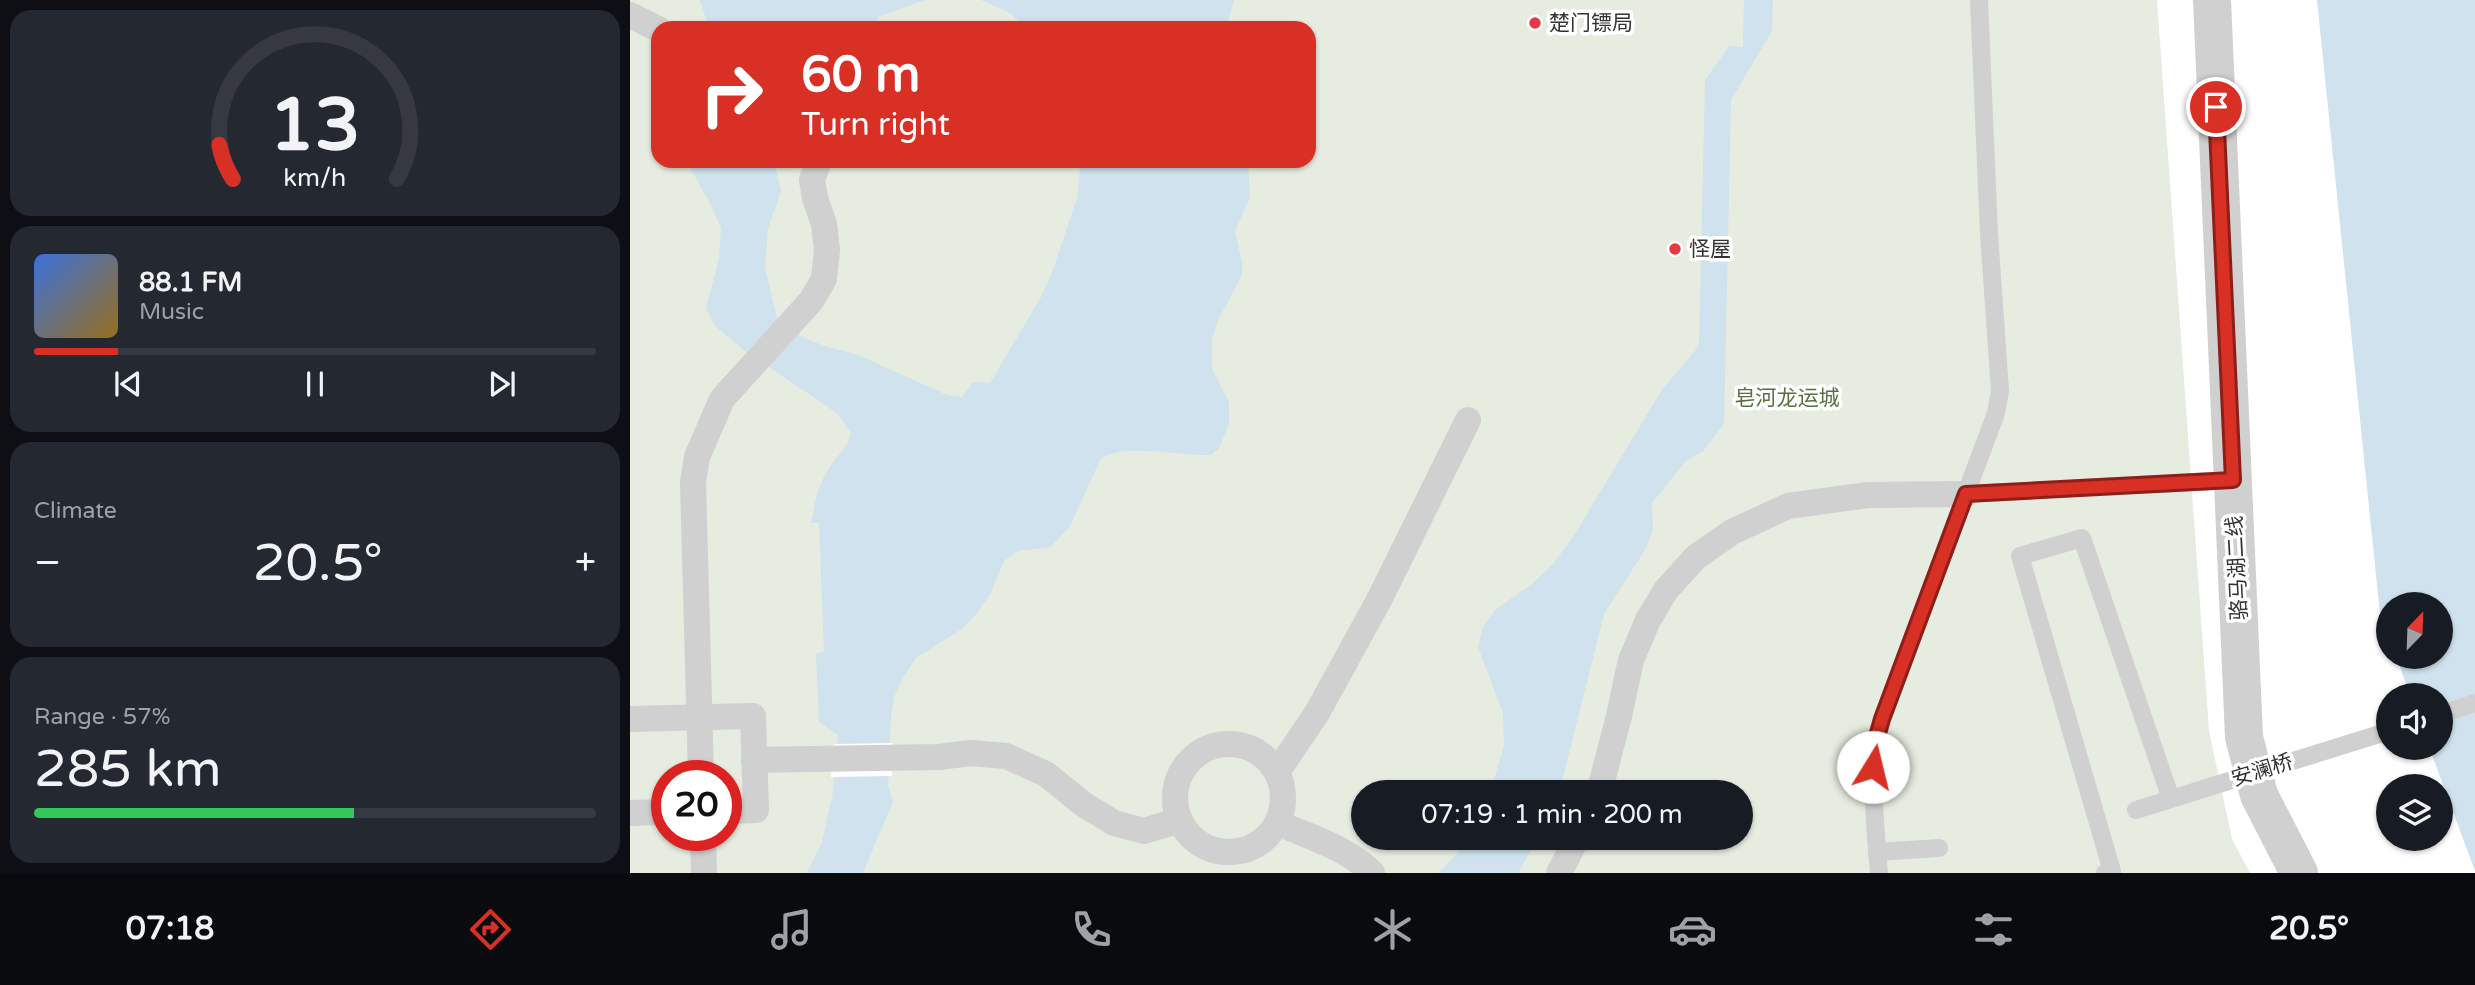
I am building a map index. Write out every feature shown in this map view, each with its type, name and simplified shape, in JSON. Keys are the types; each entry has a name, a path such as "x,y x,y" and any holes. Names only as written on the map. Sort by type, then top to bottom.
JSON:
{"street":[{"name":"骆马湖二线","path":"2211,0 2244,737 2259,795 2299,873"},
{"path":"630,15 651,26"},
{"path":"700,760 693,482 696,457 722,399 811,301 824,279 827,250 824,224 814,198 812,180 816,168"},
{"path":"1277,772 1317,713 1373,611 1468,420"},
{"path":"1602,780 1631,660 1648,620 1666,590 1696,557 1732,532 1788,506 1868,495 1966,494"},
{"path":"630,719 753,716 756,810 742,810"},
{"path":"1231,744 1250,748 1265,758 1277,772 1283,789 1283,807 1278,823 1268,837 1253,847 1237,852 1219,852 1189,835 1180,820 1175,803 1177,785 1184,768 1197,755 1213,747 1231,744"},
{"path":"754,760 939,757 970,753 1006,756 1046,774 1083,804 1114,823 1144,831 1180,820"},
{"path":"630,813 651,812"},
{"path":"1278,823 1336,848 1372,873"},
{"path":"1559,873 1571,850"},
{"path":"703,851 704,873"}],"lane":[{"path":"1879,873 1874,747 1996,413 2000,391 1989,234 1979,0"},
{"path":"1966,494 2233,480"},
{"path":"2105,873 2112,871 2020,556 2082,538 2171,799"},
{"path":"2453,710 2475,704"},
{"name":"安澜桥","path":"2136,810 2376,735"},
{"path":"1877,852 1939,848"}],"green space":[{"name":"皂河龙运城","path":"630,0 2157,0 2209,731 2232,839 2250,873 630,873"}],"water":[{"path":"700,0 925,0 880,16 876,21 707,21"},
{"path":"981,0 1234,0 1228,21 1019,21 1010,13"},
{"path":"1744,0 1773,0 1772,31 1731,100 1724,424 1703,451 1686,461 1652,503 1653,529 1645,550 1604,614 1562,780 1494,780 1504,746 1503,713 1478,647 1483,627 1495,610 1532,584 1553,564 1573,537 1663,388 1699,344 1705,80 1729,46 1743,47"},
{"path":"2317,0 2475,0 2475,871 2453,812 2453,774 2439,774 2434,760 2453,760 2453,683 2406,683 2401,669 2454,668 2454,592 2378,592"},
{"path":"690,168 776,168 781,191 768,229 765,267 777,318 802,337 856,354 947,395 962,397 973,382 990,383 1041,297 1077,198 1080,168 1248,168 1250,197 1235,231 1242,275 1218,320 1212,339 1212,369 1229,402 1229,424 1219,448 1211,455 1126,451 1101,458 1070,526 1051,547 1018,551 1004,561 990,594 977,613 962,629 917,657 894,697 888,786 893,801 863,873 807,873 822,842 833,792 838,735 819,722 816,654 824,651 819,523 811,523 822,482 851,433 838,414 741,348 715,326 706,308 719,259 721,228"},
{"path":"1460,850 1531,850 1518,873 1439,873"}],"pier":[{"path":"893,743 892,776 831,777 834,744"}],"place":[{"name":"楚门镖局","path":"1535,23"},
{"name":"怪屋","path":"1675,249"}],"route":[{"path":"1873,767 1874,747 1882,719 1966,494 2233,480 2216,107"}]}
